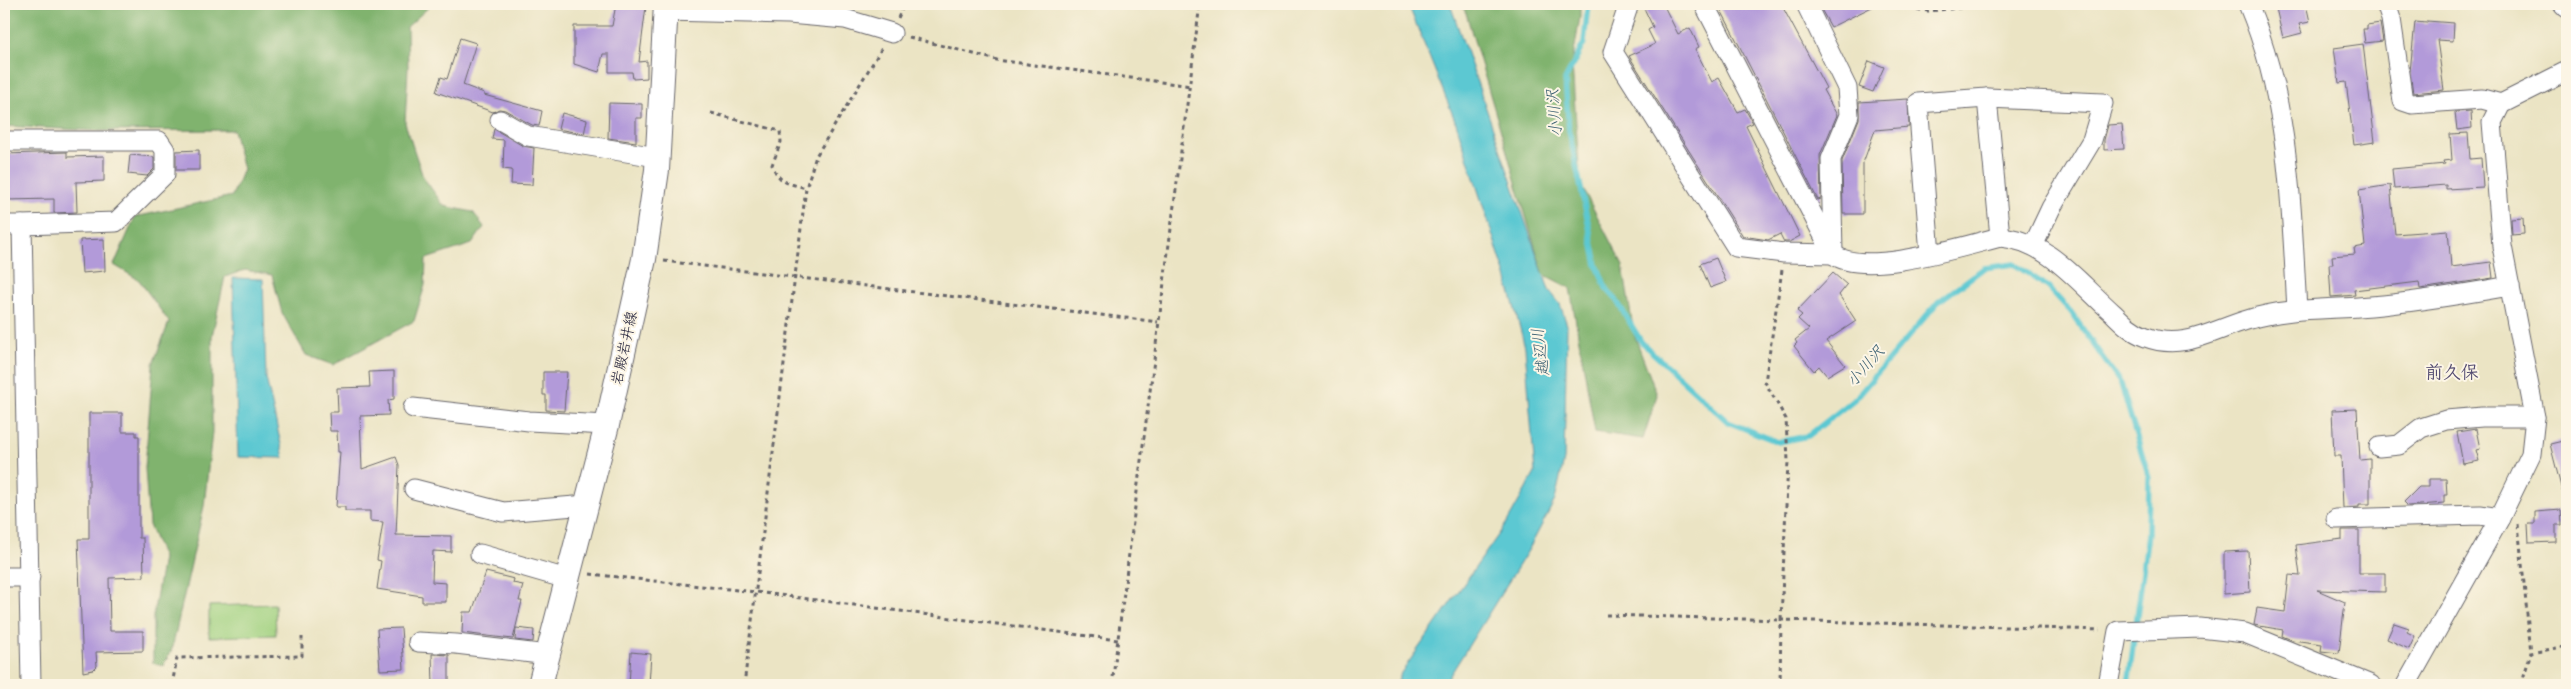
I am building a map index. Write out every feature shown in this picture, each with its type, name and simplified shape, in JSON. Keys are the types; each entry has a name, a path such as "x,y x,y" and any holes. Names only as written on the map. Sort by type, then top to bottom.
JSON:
{"main road":[{"name":"岩殿岩井線","path":"540,685 607,425 644,258 658,157 665,7"}],"street":[{"path":"1629,4 1613,52 1736,247 1784,253 1833,254"},
{"path":"1704,4 1833,254 1841,260 1856,263 1907,260 2000,237 2015,238 2034,244 2055,259 2129,329 2145,337 2162,342 2191,340 2247,320 2297,310 2371,306 2426,300 2510,286"},
{"path":"1806,4 1847,88 1849,115 1831,160 1833,254"},
{"path":"2248,4 2260,33 2276,89 2286,142 2297,310"},
{"path":"2386,4 2391,19 2403,101 2412,104 2482,99 2501,104"},
{"path":"2563,4 2567,8"},
{"path":"665,7 845,20 892,32"},
{"path":"2406,685 2500,518 2531,454 2535,417 2502,246 2492,122 2501,104 2567,71"},
{"path":"1930,254 1918,104 1987,98 2103,103 2092,140 2051,208 2034,244"},
{"path":"1987,98 2000,237"},
{"path":"500,120 528,136 658,157"},
{"path":"4,141 159,141 165,150 165,174 116,222 13,225 30,577 31,685"},
{"path":"413,408 529,421 607,425"},
{"path":"2379,447 2399,445 2421,428 2446,420 2482,417 2535,417"},
{"path":"414,489 503,512 587,505"},
{"path":"2336,519 2480,515 2500,518"},
{"path":"480,554 568,576"},
{"path":"4,577 30,577"},
{"path":"2108,685 2118,631 2200,628 2245,634 2371,685"},
{"path":"418,642 456,644 548,655"}],"path":[{"path":"1112,685 1158,322 1191,86 1200,4"},
{"path":"1912,4 1915,8 1928,11 2002,4"},
{"path":"744,685 806,188 816,156 892,32 998,60 1191,86"},
{"path":"711,114 780,131 781,142 772,165 777,177 787,183 806,188"},
{"path":"1780,685 1788,460 1786,419 1765,382 1784,253"},
{"path":"644,258 1158,322"},
{"path":"2510,498 2518,523 2531,653 2521,685"},
{"path":"568,576 756,592 1118,640"},
{"path":"1606,615 2118,631"},
{"path":"172,685 177,658 302,656 302,637"},
{"path":"2531,653 2567,646"}],"green space":[{"path":"4,4 432,4 407,27 408,68 405,123 423,177 444,206 473,212 484,227 472,244 426,259 425,285 414,321 333,365 306,355 282,313 272,275 245,270 225,277 212,336 212,432 204,506 172,649 163,666 153,663 153,616 163,558 149,525 145,468 153,364 169,322 139,280 114,265 135,217 232,196 243,169 233,130 101,131 4,126"},
{"path":"1461,4 1580,4 1580,17 1572,64 1580,183 1623,266 1634,334 1657,395 1643,439 1595,432 1570,288 1543,274 1466,13"},
{"path":"275,604 276,635 209,637 209,606"}],"water":[{"name":"越辺川","path":"1408,4 1450,4 1549,290 1560,304 1567,325 1564,460 1555,500 1529,549 1444,685 1396,685 1401,673 1506,524 1535,473 1525,347 1506,276 1456,123"},
{"path":"233,278 263,279 266,378 284,458 238,457"}],"building":[{"path":"616,4 646,6 639,62 647,61 647,78 633,79 632,72 609,72 609,54 603,54 599,72 574,64 574,26 612,26"},
{"path":"1642,4 1663,4 1678,34 1690,28 1699,47 1695,49 1712,82 1719,78 1738,112 1745,109 1753,123 1746,126 1800,236 1789,242 1784,242 1780,234 1768,240 1743,236 1629,56 1655,44 1648,30 1653,27"},
{"path":"1718,4 1781,4 1826,88 1823,90 1837,115 1820,155 1821,199 1818,200"},
{"path":"1818,4 1878,4 1831,27"},
{"path":"2275,4 2306,4 2310,22 2299,24 2302,33 2283,38"},
{"path":"2427,21 2454,23 2453,41 2437,40 2444,90 2413,93 2410,72 2415,22 2427,23"},
{"path":"2380,23 2383,41 2365,43 2363,29 2367,29 2367,25"},
{"path":"460,38 476,43 463,85 484,93 484,95 542,111 539,126 532,125 505,110 499,109 493,112 436,92 441,77 447,79"},
{"path":"2363,44 2375,142 2354,145 2346,82 2339,83 2334,48"},
{"path":"1869,61 1884,67 1873,92 1859,87"},
{"path":"1908,99 1909,127 1875,130 1863,163 1863,214 1843,214 1842,161 1859,119 1859,102"},
{"path":"609,103 642,104 642,118 636,118 636,142 608,138"},
{"path":"2471,111 2472,128 2457,130 2455,112"},
{"path":"562,113 587,120 584,134 558,129"},
{"path":"2122,124 2124,149 2104,150 2104,140 2108,125"},
{"path":"494,129 523,146 534,148 532,185 511,184 512,170 503,169 504,140 492,139"},
{"path":"2468,133 2470,159 2481,158 2483,187 2446,189 2446,185 2394,189 2392,169 2445,164 2444,161 2452,160 2450,134"},
{"path":"199,150 199,170 176,170 176,151"},
{"path":"67,152 67,157 104,156 104,181 76,182 77,212 54,213 54,199 6,200 4,154"},
{"path":"130,155 154,157 154,169 147,176 128,174"},
{"path":"2390,185 2395,234 2448,230 2451,267 2491,262 2493,278 2420,289 2419,282 2354,290 2355,295 2331,297 2329,264 2333,264 2332,256 2355,254 2354,248 2365,246 2359,190"},
{"path":"2523,218 2524,234 2512,235 2511,219"},
{"path":"104,239 105,271 82,273 80,240"},
{"path":"1716,258 1726,282 1710,288 1700,264"},
{"path":"1833,273 1847,285 1839,295 1856,321 1826,341 1845,365 1827,376 1819,366 1814,371 1794,346 1797,343 1795,340 1809,329 1798,319 1802,315 1797,311"},
{"path":"394,371 394,399 388,400 389,415 360,416 362,469 396,457 399,465 396,535 451,536 451,552 433,551 432,582 446,583 446,602 422,602 422,596 377,589 381,561 377,560 383,522 370,521 370,511 345,511 345,507 336,507 340,452 338,452 337,431 330,431 329,412 338,412 337,388 370,387 369,372"},
{"path":"543,372 567,372 564,411 546,410 546,395 543,395"},
{"path":"2357,409 2360,460 2370,459 2370,504 2359,504 2359,507 2343,508 2341,456 2334,456 2332,410"},
{"path":"89,413 122,413 122,432 136,432 136,436 139,436 139,538 143,538 144,577 109,578 110,631 143,631 143,651 96,652 97,666 93,670 83,672 78,539 89,539"},
{"path":"2476,429 2480,449 2476,450 2479,461 2463,464 2457,432"},
{"path":"2567,440 2567,491 2562,491 2550,444"},
{"path":"2429,479 2446,479 2447,495 2444,495 2444,503 2408,506 2404,502 2419,487 2429,487"},
{"path":"2561,510 2562,525 2556,525 2556,542 2529,543 2528,524 2535,524 2535,512"},
{"path":"2342,530 2359,530 2359,573 2385,573 2385,592 2317,590 2345,602 2339,653 2321,651 2322,644 2292,640 2282,636 2283,630 2254,625 2257,608 2285,612 2289,575 2300,576 2296,545 2342,539"},
{"path":"2248,551 2250,592 2224,594 2224,552"},
{"path":"486,572 514,579 513,583 523,585 519,601 522,601 513,639 462,633 463,612 472,612"},
{"path":"2394,623 2409,628 2407,632 2415,636 2409,649 2387,639"},
{"path":"401,628 404,669 380,670 377,629"},
{"path":"516,628 534,630 533,642 515,640"},
{"path":"631,652 651,654 649,685 629,685"},
{"path":"432,654 449,655 449,685 433,685"}],"waterway":[{"name":"小川沢","path":"1588,4 1584,43 1565,80 1569,131 1597,265 1606,288 1615,298 1642,343 1728,422 1778,442 1808,436 1856,398 1938,302 1984,268 2014,264 2048,287 2071,312 2121,384 2149,478 2148,533 2128,685"}],"district":[{"name":"前久保","path":"2452,372"}]}
